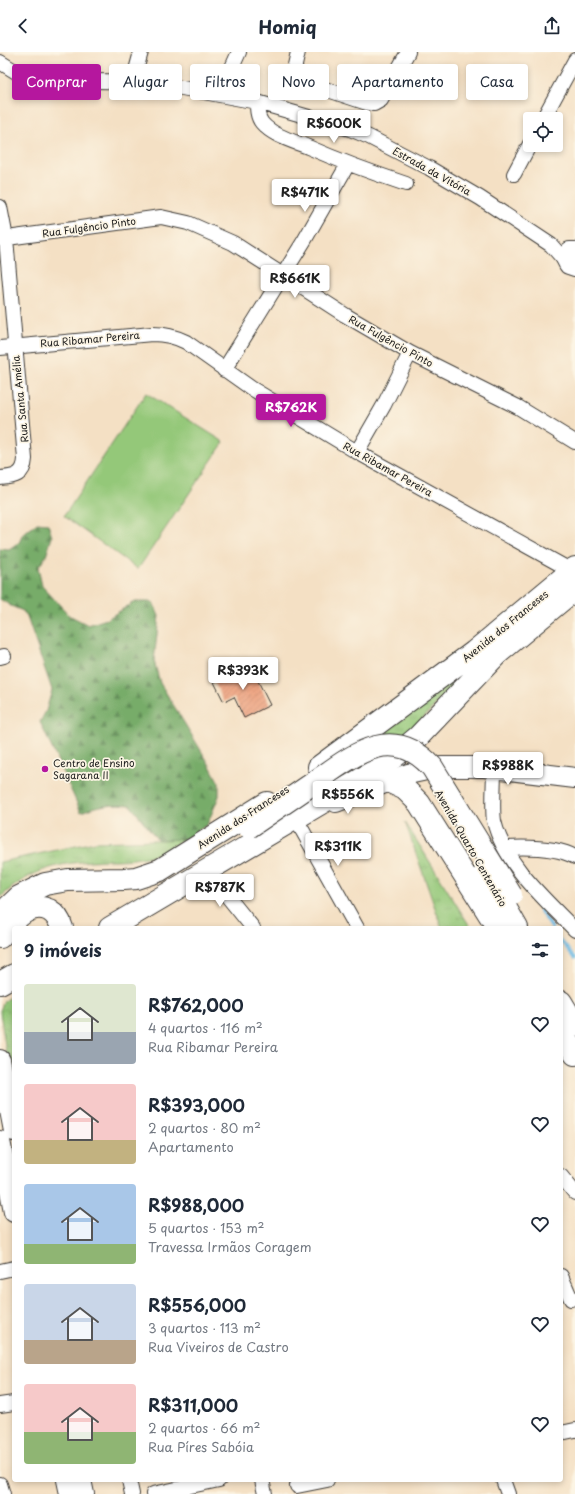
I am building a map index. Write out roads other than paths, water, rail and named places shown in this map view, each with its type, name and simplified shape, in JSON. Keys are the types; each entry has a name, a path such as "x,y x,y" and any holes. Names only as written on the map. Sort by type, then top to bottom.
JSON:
{"main road":[{"name":"Avenida dos Franceses","path":"124,925 207,871 365,778 407,747 574,576"},
{"name":"Avenida dos Franceses","path":"0,915 19,897 37,887 52,882 79,879 136,878 149,874 170,864 281,794 367,733 574,576"},
{"path":"52,882 76,883 115,892 129,892 145,888 163,880 249,827 352,756 372,748 399,746 418,754 432,767 511,895 524,926"},
{"path":"296,818 388,781 420,770 441,766 494,769 575,778"},
{"name":"Avenida Quarto Centenário","path":"441,766 435,777 437,791 517,926"},
{"name":"Avenida Quarto Centenário","path":"388,781 405,789 419,803 497,926"},
{"path":"0,937 17,918 33,909 44,908 51,911 60,920 62,926"},
{"path":"0,983 12,976"},
{"path":"0,992 12,985"},
{"path":"563,1005 575,1025"},
{"path":"563,1033 575,1054"},
{"path":"0,1060 12,1121"},
{"path":"12,1139 0,1142 12,1202"},
{"path":"67,1482 70,1494"},
{"path":"82,1482 84,1494"}],"street":[{"path":"138,64 141,52"},
{"path":"234,64 239,52"},
{"path":"298,52 293,74 295,79 374,104 381,100 408,52"},
{"path":"547,112 575,60"},
{"name":"Estrada da Vitória","path":"0,62 21,75 38,80 109,81"},
{"name":"Estrada da Vitória","path":"248,100 370,136 474,194 573,261"},
{"path":"257,102 259,118 262,123 270,130 284,138 348,164 406,184"},
{"path":"514,174 526,152"},
{"path":"224,370 304,241 348,164"},
{"name":"Rua Santa Amélia","path":"0,207 25,447 25,467 22,472 12,476 0,478"},
{"name":"Rua Fulgêncio Pinto","path":"3,238 161,217 188,223 233,243 345,315 410,353 518,407 575,442"},
{"name":"Rua Ribamar Pereira","path":"0,348 152,334 175,336 186,342 251,388 357,452 574,576"},
{"path":"357,452 410,353"},
{"path":"494,769 494,820 506,848 518,870 575,930"},
{"path":"296,818 356,926"},
{"path":"506,848 529,847 553,850 575,857"},
{"path":"207,871 251,926"},
{"path":"563,1178 575,1193"},
{"path":"0,1271 12,1268"},
{"path":"563,1282 569,1299"},
{"path":"0,1406 12,1403"},
{"path":"563,1433 575,1430"},
{"path":"129,1482 132,1494"},
{"path":"153,1494 210,1482"},
{"path":"262,1482 265,1494"},
{"path":"298,1487 319,1482"},
{"path":"504,1482 508,1494"},
{"path":"0,1484 3,1494"}],"waterway":[{"path":"540,910 551,926"},
{"path":"563,943 575,958"}],"place":[{"name":"Centro de Ensino Sagarana II","path":"45,769"}]}
